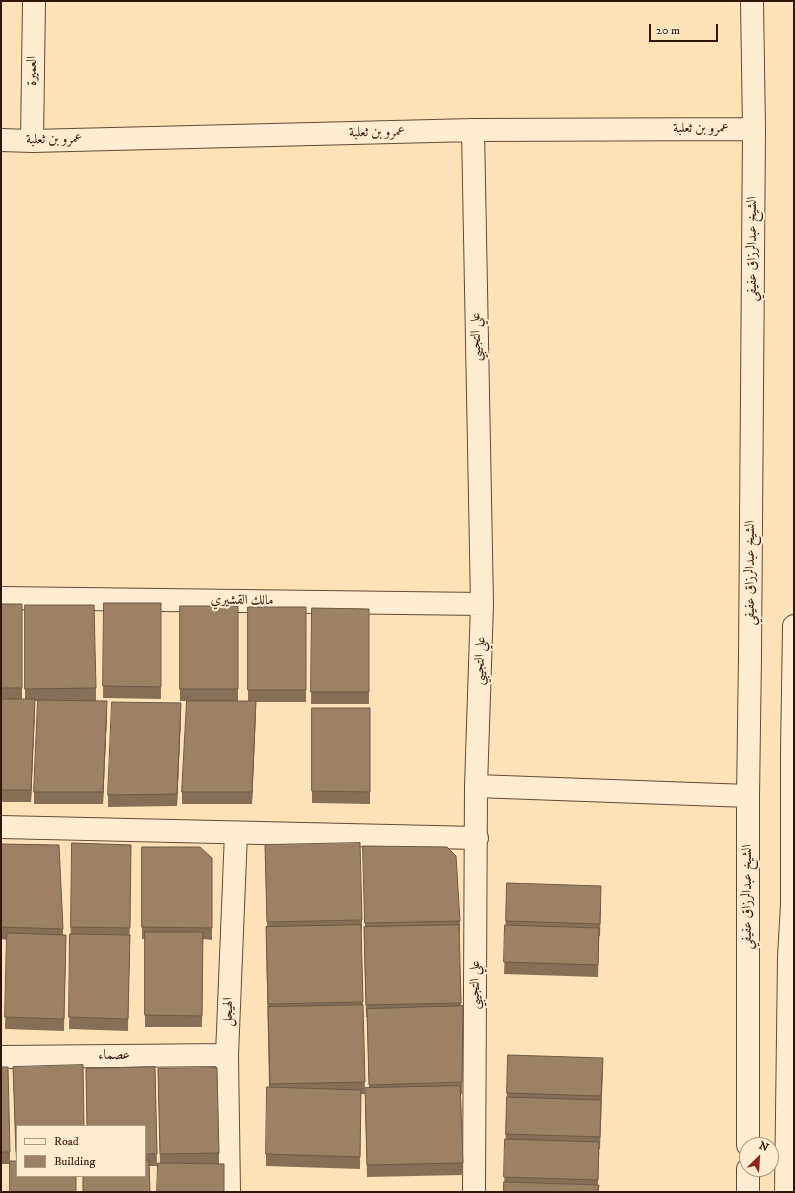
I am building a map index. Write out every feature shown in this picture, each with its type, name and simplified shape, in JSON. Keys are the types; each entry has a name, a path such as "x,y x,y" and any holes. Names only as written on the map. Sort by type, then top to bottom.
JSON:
{"street":[{"name":"العميرة","path":"32,141 34,1"},
{"name":"الشيخ عبدالرزاق عفيفي","path":"748,1137 748,796 754,129 752,1"},
{"name":"عمرو بن ثعلبة","path":"1,140 32,141 474,130 754,129"},
{"name":"علي التجيبي","path":"474,130 482,604 476,786 477,838 474,1192"},
{"name":"مالك القشيري","path":"1,598 482,604"},
{"path":"786,1192 793,904 792,752 794,626"},
{"path":"476,786 748,796"},
{"path":"1,828 477,838"},
{"name":"الهيجل","path":"229,1192 227,1055 236,833"},
{"name":"عصماء","path":"1,1058 227,1055"},
{"path":"748,1177 748,1192"}],"building":[{"path":"104,603 161,603 161,687 103,686"},
{"path":"1,604 22,604 22,688 1,688"},
{"path":"25,605 94,605 96,688 25,689"},
{"path":"180,606 238,606 238,689 180,689"},
{"path":"248,607 306,607 306,690 248,690"},
{"path":"312,608 369,609 369,692 311,692"},
{"path":"1,699 35,699 31,790 1,790"},
{"path":"38,700 107,701 103,792 34,792"},
{"path":"187,701 256,701 252,792 182,792"},
{"path":"112,702 181,703 177,794 108,795"},
{"path":"312,708 370,708 370,792 312,791"},
{"path":"72,843 131,845 130,928 71,927"},
{"path":"360,843 362,920 267,922 265,845"},
{"path":"1,844 59,845 63,929 1,927"},
{"path":"363,846 447,847 456,856 460,921 365,923"},
{"path":"142,847 200,847 212,858 212,928 142,927"},
{"path":"507,883 601,886 600,924 506,921"},
{"path":"361,925 363,1002 268,1004 266,927"},
{"path":"459,925 461,1003 366,1005 364,927"},
{"path":"505,925 599,928 598,965 504,962"},
{"path":"145,932 203,932 202,1016 145,1015"},
{"path":"7,933 66,935 64,1019 5,1017"},
{"path":"70,934 130,935 128,1019 69,1017"},
{"path":"363,1005 365,1082 270,1084 268,1007"},
{"path":"463,1006 462,1082 369,1085 367,1009"},
{"path":"508,1055 603,1058 601,1096 507,1093"},
{"path":"83,1065 84,1125 16,1125 16,1152 13,1067"},
{"path":"1,1067 8,1067 10,1152 1,1152"},
{"path":"155,1067 157,1154 146,1154 146,1125 87,1125 86,1069"},
{"path":"217,1068 219,1153 160,1154 158,1069"},
{"path":"460,1086 463,1163 367,1165 365,1088"},
{"path":"267,1087 361,1090 360,1157 266,1154"},
{"path":"507,1097 601,1100 600,1137 506,1134"},
{"path":"505,1139 599,1142 598,1180 504,1177"},
{"path":"146,1160 149,1160 150,1192 83,1192 83,1177 146,1177"},
{"path":"10,1161 16,1161 16,1177 76,1177 76,1192 10,1192"},
{"path":"158,1163 224,1164 224,1192 157,1192"},
{"path":"504,1182 599,1185 598,1192 504,1192"}]}
